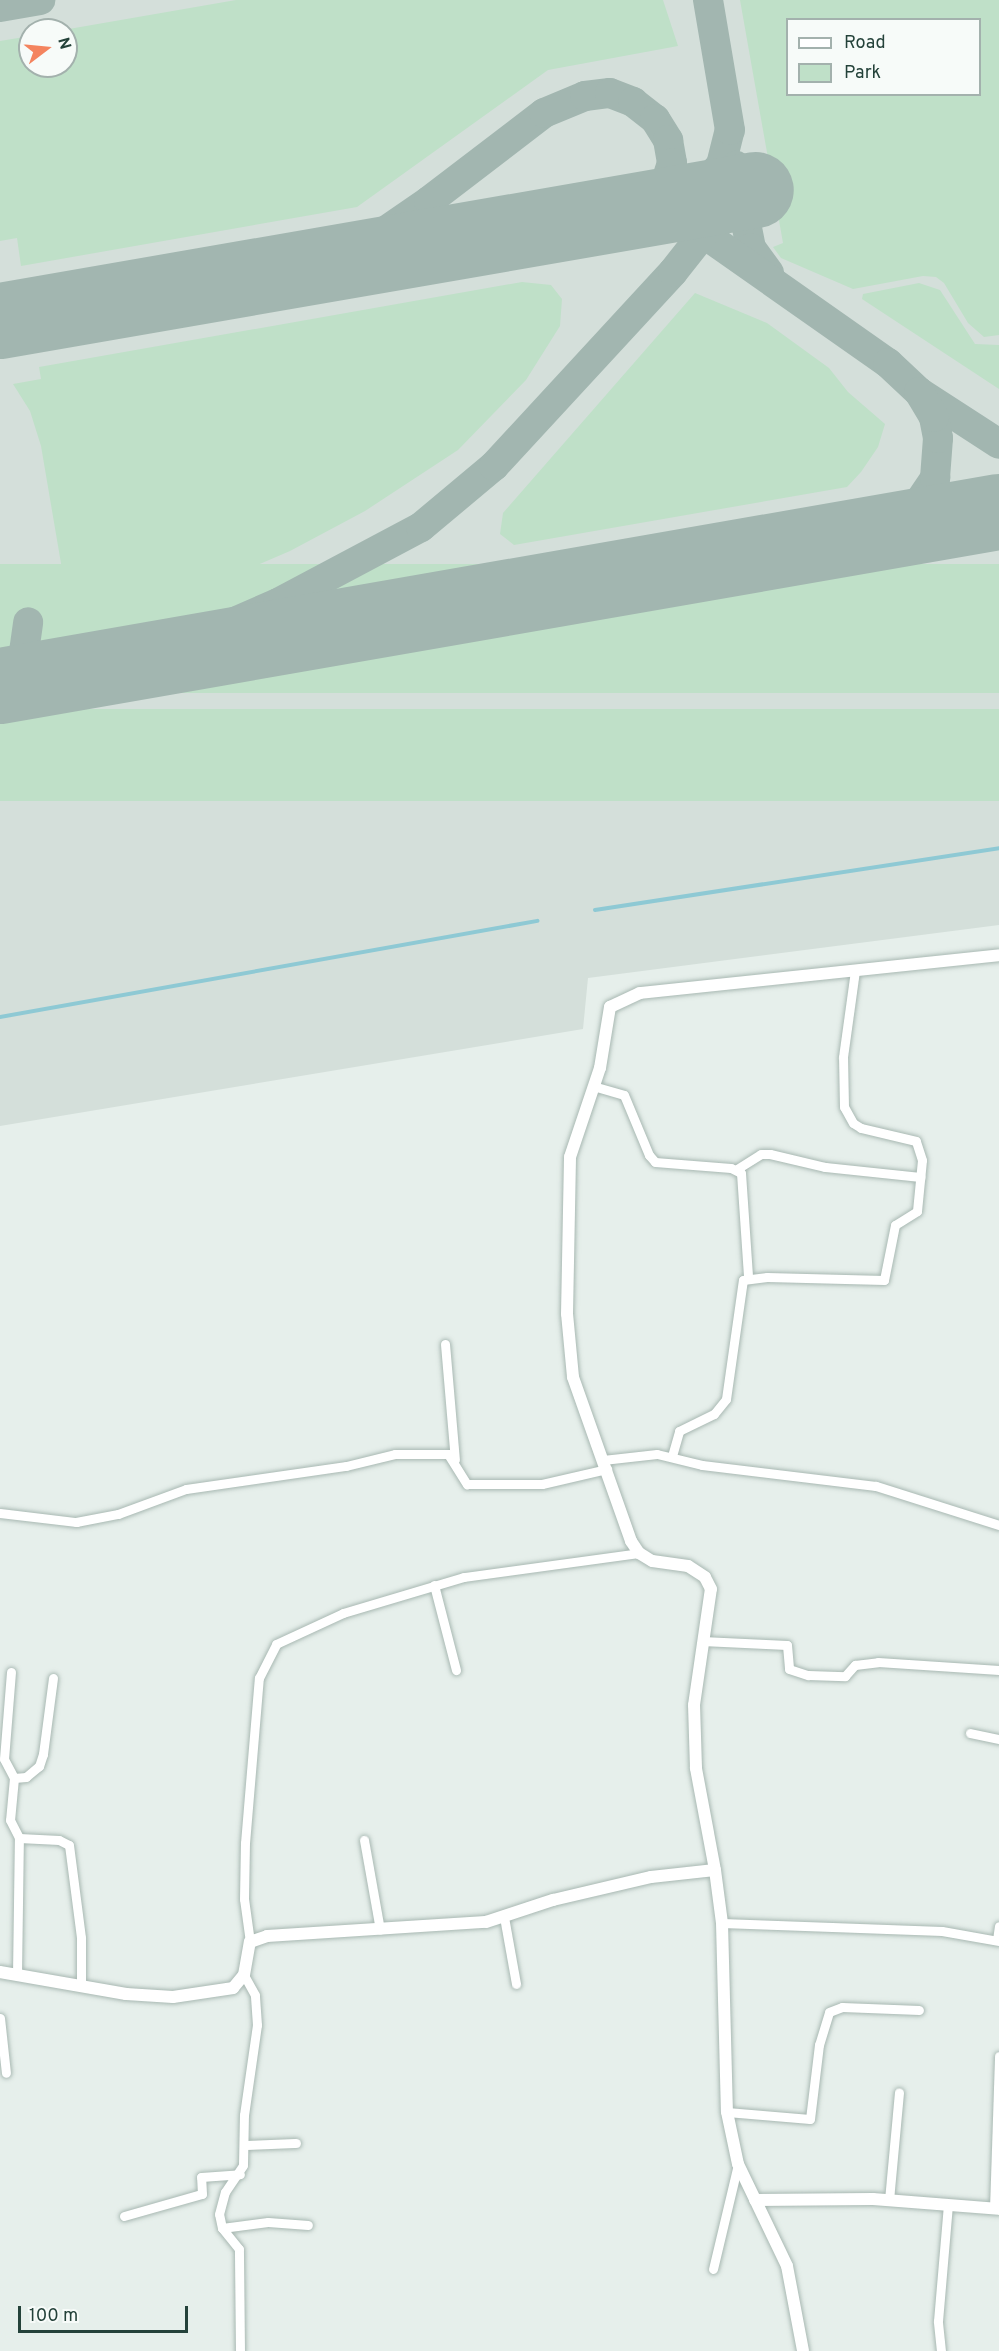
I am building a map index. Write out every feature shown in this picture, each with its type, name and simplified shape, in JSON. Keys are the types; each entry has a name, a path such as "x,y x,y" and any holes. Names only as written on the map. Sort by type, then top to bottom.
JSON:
{"street":[{"path":"803,2351 787,2266 738,2164 728,2112 722,1923 715,1870 696,1768 694,1705 711,1589 705,1577 688,1566 652,1561 639,1553 631,1541 573,1377 567,1314 570,1157 593,1086 610,1007 640,993 999,955"},
{"path":"672,1456 679,1431 714,1414 726,1399 741,1284 748,1278 884,1280 891,1233 895,1225 917,1211 922,1160 916,1141 861,1128 844,1107 843,1057 855,971"},
{"path":"593,1086 624,1095 649,1155 655,1162 737,1169 761,1154 770,1154 825,1167 920,1177"},
{"path":"737,1169 743,1180 748,1278"},
{"path":"445,1344 455,1460 458,1474 467,1484 542,1484 642,1454 672,1456 702,1465 876,1486 999,1525"},
{"path":"0,1513 76,1522 118,1514 186,1489 346,1466 394,1454 439,1452 455,1460"},
{"path":"0,1972 81,1986 173,1997 232,1988 244,1976 250,1942 244,1899 245,1843 259,1678 266,1658 276,1644 295,1633 464,1577 639,1553"},
{"path":"435,1585 456,1670"},
{"path":"702,1641 787,1645 789,1669 808,1675 845,1676 855,1665 878,1662 999,1670"},
{"path":"11,1672 4,1759 14,1778 10,1820 19,1838 17,1975"},
{"path":"14,1778 26,1777 39,1766 48,1734 53,1678"},
{"path":"970,1733 999,1739"},
{"path":"0,1819 10,1820"},
{"path":"19,1838 59,1840 69,1845 78,1907 81,1986"},
{"path":"363,1840 380,1930"},
{"path":"250,1942 267,1936 380,1930 504,1917 553,1900 651,1877 715,1870"},
{"path":"504,1917 516,1984"},
{"path":"722,1923 942,1931 998,1940 999,1926"},
{"path":"240,2351 239,2249 222,2228 220,2205 240,2174 245,2145 244,2115 257,2025 255,1995 244,1976"},
{"path":"728,2112 810,2119 819,2045 829,2012 842,2007 919,2010"},
{"path":"0,2018 6,2073"},
{"path":"755,2200 889,2200 996,2209 999,2056"},
{"path":"889,2200 899,2092"},
{"path":"245,2145 296,2143"},
{"path":"713,2269 738,2164"},
{"path":"124,2216 202,2194 201,2177 240,2174"},
{"path":"941,2351 938,2321 948,2205"},
{"path":"222,2228 268,2222 308,2225"}],"shaded area":[{"path":"0,0 999,0 999,925 588,978 583,1029 0,1126"}],"green space":[{"path":"236,0 663,0 678,46 548,70 357,207 21,266 17,238 0,241 0,41 18,38 18,78 78,78 78,27"},
{"path":"740,0 999,0 999,335 984,337 968,323 944,283 936,277 923,276 853,289 781,258 773,247 783,243"},
{"path":"522,282 551,285 562,299 560,326 526,380 458,450 365,511 290,551 223,580 96,617 81,611 64,581 41,446 30,411 13,384 41,379 39,367"},
{"path":"919,283 940,290 975,344 999,345 999,389 862,299 863,294"},
{"path":"695,293 767,323 829,368 848,392 885,424 878,447 861,472 847,487 514,545 500,534 503,513"},
{"path":"0,564 999,564 999,693 0,693"},
{"path":"0,709 999,709 999,801 0,801"}],"waterway":[{"path":"595,910 999,848"},
{"path":"0,1017 537,921"}],"taxiway":[{"path":"0,7 40,0"},
{"path":"641,211 695,193 721,165 730,130 708,0"},
{"path":"291,271 346,258 429,201 544,113 585,96 610,93 633,102 655,119 668,140 672,163 666,182 649,201 615,217"},
{"path":"109,667 200,637 278,603 421,527 494,466 673,272 729,201 736,166"},
{"path":"737,178 751,248 769,273"},
{"path":"620,216 677,221 700,231 888,363 919,392 999,444"},
{"path":"880,533 913,511 935,478 938,438 934,417 919,392"},
{"path":"0,680 12,671 24,652 28,622"}],"runway":[{"path":"0,321 756,190"},
{"path":"0,686 999,512"}]}
